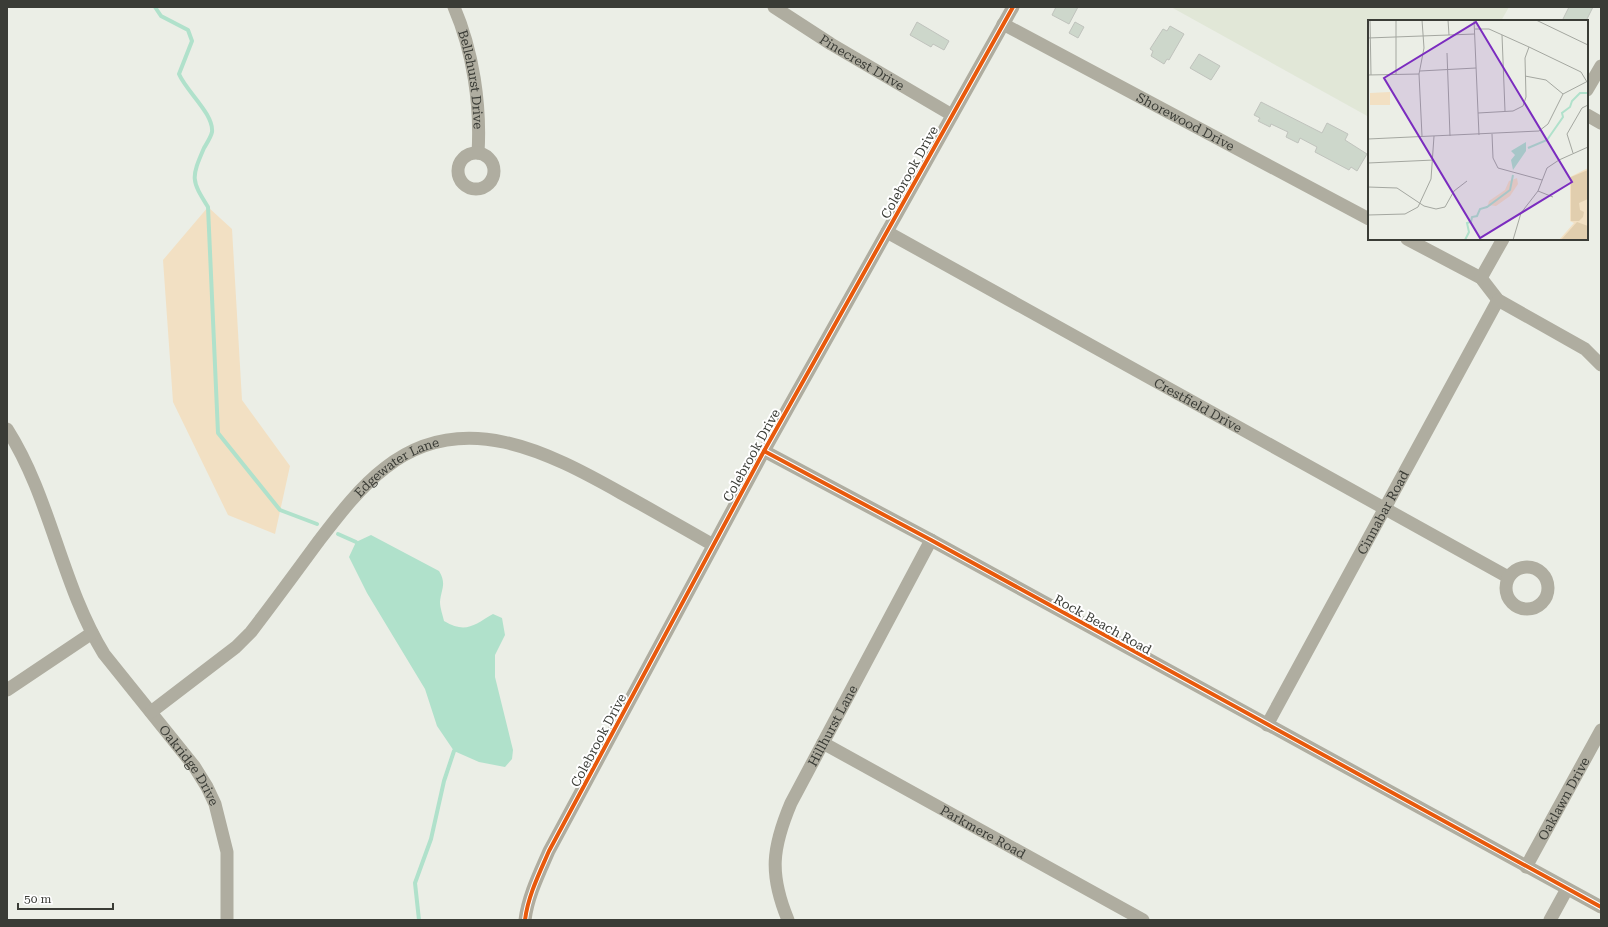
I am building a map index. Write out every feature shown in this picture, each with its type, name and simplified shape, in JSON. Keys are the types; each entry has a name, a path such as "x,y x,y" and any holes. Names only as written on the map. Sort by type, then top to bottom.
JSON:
{"street":[{"name":"Bellehurst Drive","path":"454,7 470,57 476,98 478,153"},
{"name":"Pinecrest Drive","path":"774,7 831,44 952,115"},
{"name":"Colebrook Drive","path":"525,920 534,886 549,851 764,451 1013,7"},
{"name":"Shorewood Drive","path":"1003,24 1368,218"},
{"path":"1588,88 1601,66"},
{"path":"1588,116 1601,123"},
{"name":"Crestfield Drive","path":"887,232 1508,577"},
{"path":"1409,240 1481,278 1498,300 1585,349 1601,365"},
{"path":"1481,278 1502,240"},
{"name":"Cinnabar Road","path":"1267,726 1498,300"},
{"name":"Oakridge Drive","path":"7,429 28,466 64,566 92,633 104,654 194,766 207,787 215,804 226,852 226,920"},
{"name":"Edgewater Lane","path":"151,712 231,651 251,632 337,517 370,482 385,468 408,453 437,442 463,439 484,440 510,443 530,448 581,471 714,545"},
{"name":"Rock Beach Road","path":"764,451 931,540 1267,726 1601,907"},
{"name":"Hillhurst Lane","path":"788,920 780,899 775,878 775,852 780,828 791,803 931,540"},
{"path":"7,690 92,633"},
{"name":"Oaklawn Drive","path":"1526,867 1601,730"},
{"name":"Parkmere Road","path":"823,743 1143,920"},
{"path":"1550,920 1567,889"}],"shaded area":[{"path":"1171,7 1509,7 1502,20 1368,20 1368,116"},
{"path":"208,207 232,229 242,400 290,466 275,534 228,515 173,402 163,260"},
{"path":"371,535 439,571 443,580 440,602 444,621 458,627 464,627 475,624 493,614 502,618 505,635 495,655 495,677 513,750 512,759 505,767 479,762 454,751 437,726 425,689 367,593 349,557 356,542"}],"building":[{"path":"1056,7 1078,7 1069,24 1052,15"},
{"path":"1569,7 1593,7 1586,20 1562,20"},
{"path":"917,22 949,41 944,50 933,44 931,47 910,35"},
{"path":"1075,22 1084,27 1078,38 1069,33"},
{"path":"1170,26 1184,34 1169,60 1167,59 1164,64 1151,56 1153,51 1150,49 1163,29 1167,31"},
{"path":"1199,54 1220,66 1211,80 1190,68"},
{"path":"1261,102 1322,133 1327,123 1348,134 1345,140 1367,154 1357,171 1351,167 1349,170 1315,152 1317,147 1300,138 1298,143 1286,137 1288,132 1271,124 1270,127 1258,121 1260,118 1254,115"}],"waterway":[{"path":"155,7 161,16 188,30 192,41 179,74 187,88 204,110 211,125 212,132 197,166 195,179 198,191 208,207 218,433 280,510 317,524"},
{"path":"338,534 356,542"},
{"path":"419,920 415,883 431,839 444,781 454,751"}],"cycle path":[{"path":"525,920 531,894 549,851 764,451 1013,7"},
{"path":"764,451 931,540 1601,907"}]}
